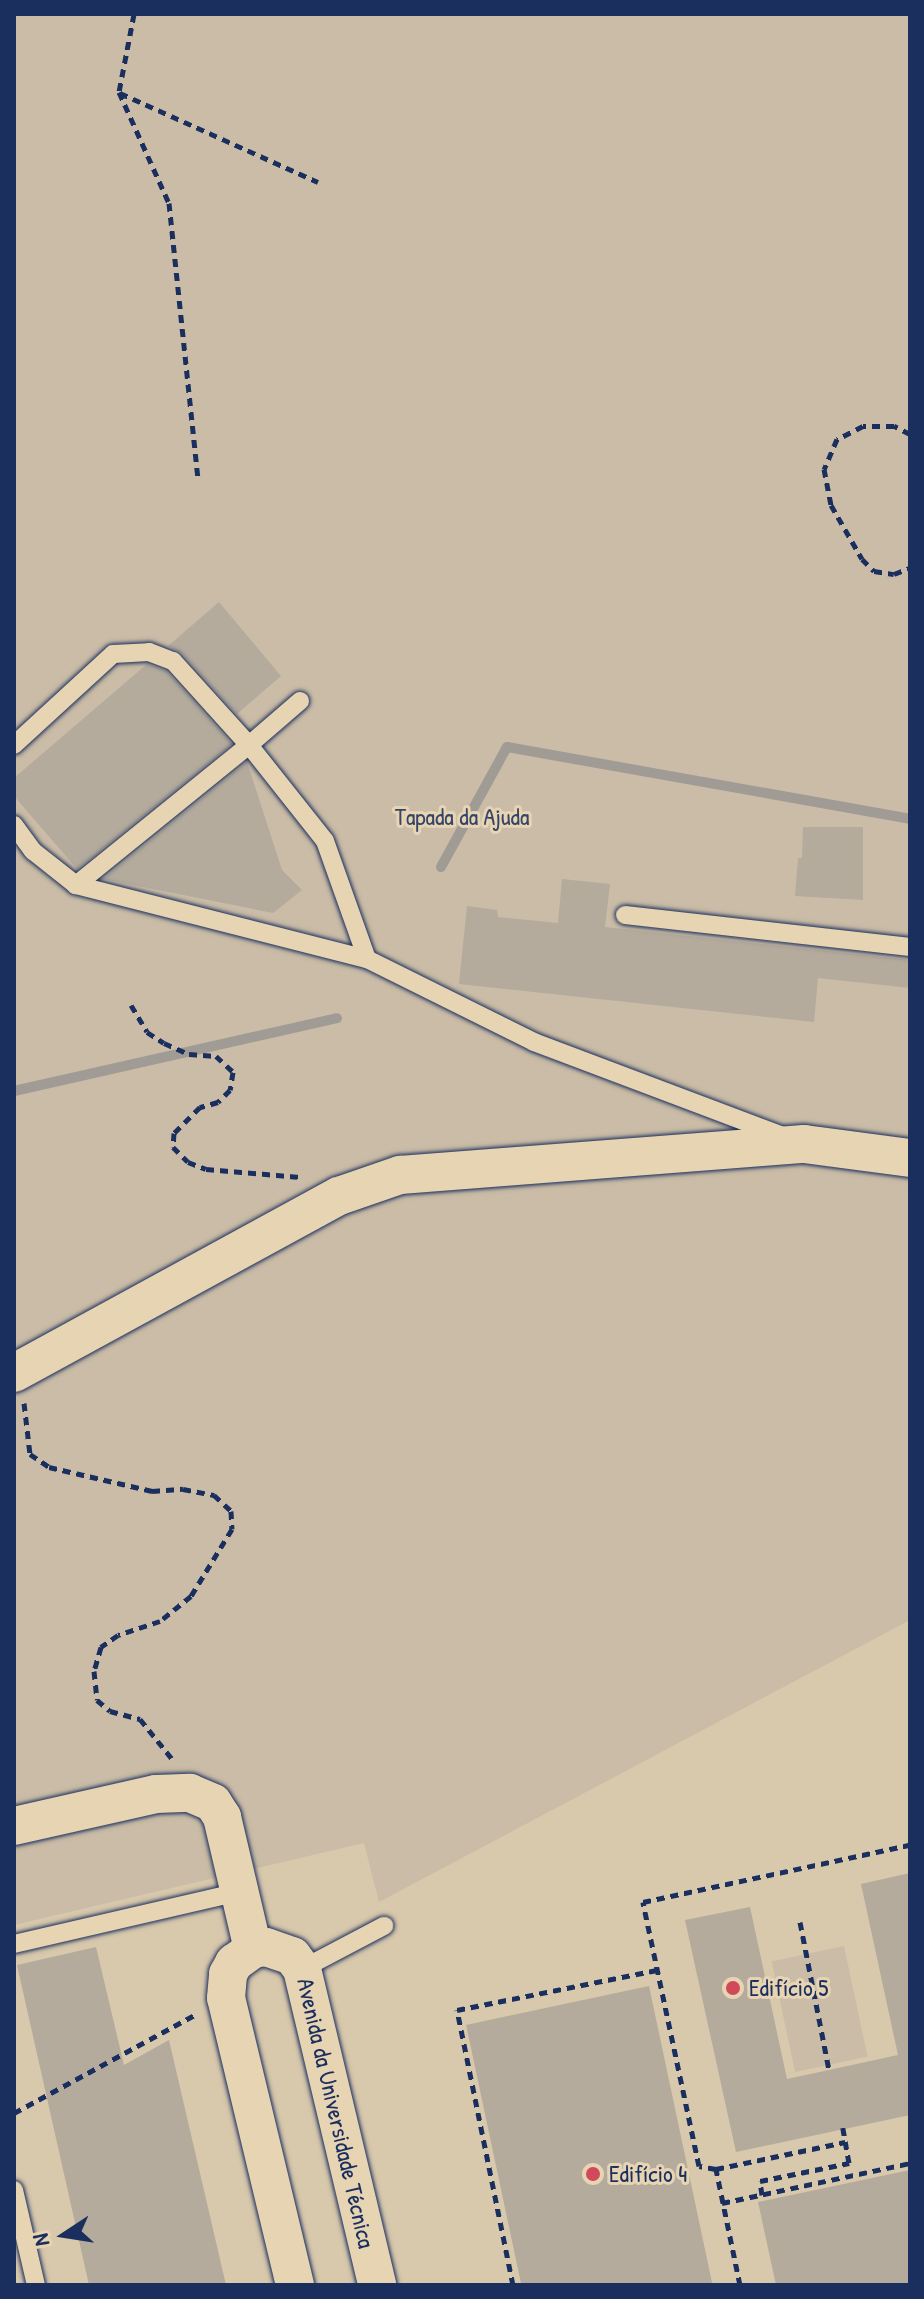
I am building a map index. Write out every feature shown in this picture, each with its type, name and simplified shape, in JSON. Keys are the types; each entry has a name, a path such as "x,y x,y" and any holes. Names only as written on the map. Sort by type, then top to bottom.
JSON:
{"street":[{"path":"23,1368 339,1196 400,1175 804,1144 910,1158"},
{"path":"14,1826 156,1794 190,1793 213,1803 222,1817 253,1949 242,1955 228,1974 226,1998 295,2285"},
{"name":"Avenida da Universidade Técnica","path":"253,1949 279,1949 292,1956 302,1969 377,2285"}],"lane":[{"path":"14,745 113,654 149,652 173,661 249,745 325,841 367,959"},
{"path":"76,885 300,701"},
{"path":"14,825 33,851 76,885 367,959 534,1042 804,1144"},
{"path":"625,915 910,947"},
{"path":"14,1944 240,1892"},
{"path":"302,1969 384,1926"},
{"path":"14,2190 36,2285"}],"path":[{"path":"134,14 119,92 169,203 198,477"},
{"path":"119,92 318,182"},
{"path":"910,434 894,426 863,426 837,439 824,469 831,505 862,559 874,571 894,574 910,568"},
{"path":"131,1005 147,1032 189,1054 216,1056 233,1072 230,1090 218,1102 200,1107 174,1133 173,1147 188,1162 206,1169 292,1176 328,1183 339,1196"},
{"path":"23,1368 22,1389 30,1454 49,1467 152,1491 183,1489 214,1495 231,1511 232,1529 191,1596 160,1621 118,1635 101,1647 94,1671 97,1700 110,1711 140,1719 169,1751 190,1793"},
{"path":"845,2142 716,2169 699,2166 643,1902 910,1845"},
{"path":"800,1922 829,2070"},
{"path":"513,2285 457,2010 657,1970"},
{"path":"14,2113 226,1998"},
{"path":"762,2195 760,2181 849,2163 843,2128"},
{"path":"722,2203 910,2163"},
{"path":"716,2169 740,2285"}],"shaded area":[{"path":"910,1605 910,2285 14,2285 14,1918"}],"green space":[{"name":"Tapada da Ajuda","path":"14,14 910,14 910,1620 379,1902 364,1843 14,1925"},
{"path":"844,1946 867,2057 795,2072 772,1961"}],"building":[{"path":"219,602 281,676 237,714 182,653 168,646"},
{"path":"147,664 166,671 232,744 77,869 14,796 14,778"},
{"path":"247,762 282,870 302,890 273,913 103,879"},
{"path":"803,827 863,827 863,900 795,896 798,858 802,858"},
{"path":"562,879 610,884 605,927 910,960 910,988 818,978 814,1022 459,984 467,906 497,910 498,917 558,923"},
{"name":"Edifício 5","path":"910,1873 910,2115 736,2152 685,1920 750,1907 787,2079 898,2055 861,1884"},
{"path":"96,1947 124,2065 169,2040 226,2285 89,2285 17,1965"},
{"name":"Edifício 4","path":"649,1986 713,2285 521,2285 466,2025"},
{"path":"910,2170 910,2285 776,2285 758,2202"}],"waterway":[{"path":"441,867 507,747 910,819"},
{"path":"14,1091 337,1018"}],"place":[{"name":"Edifício 5","path":"733,1988"},
{"name":"Edifício 4","path":"593,2174"}]}
